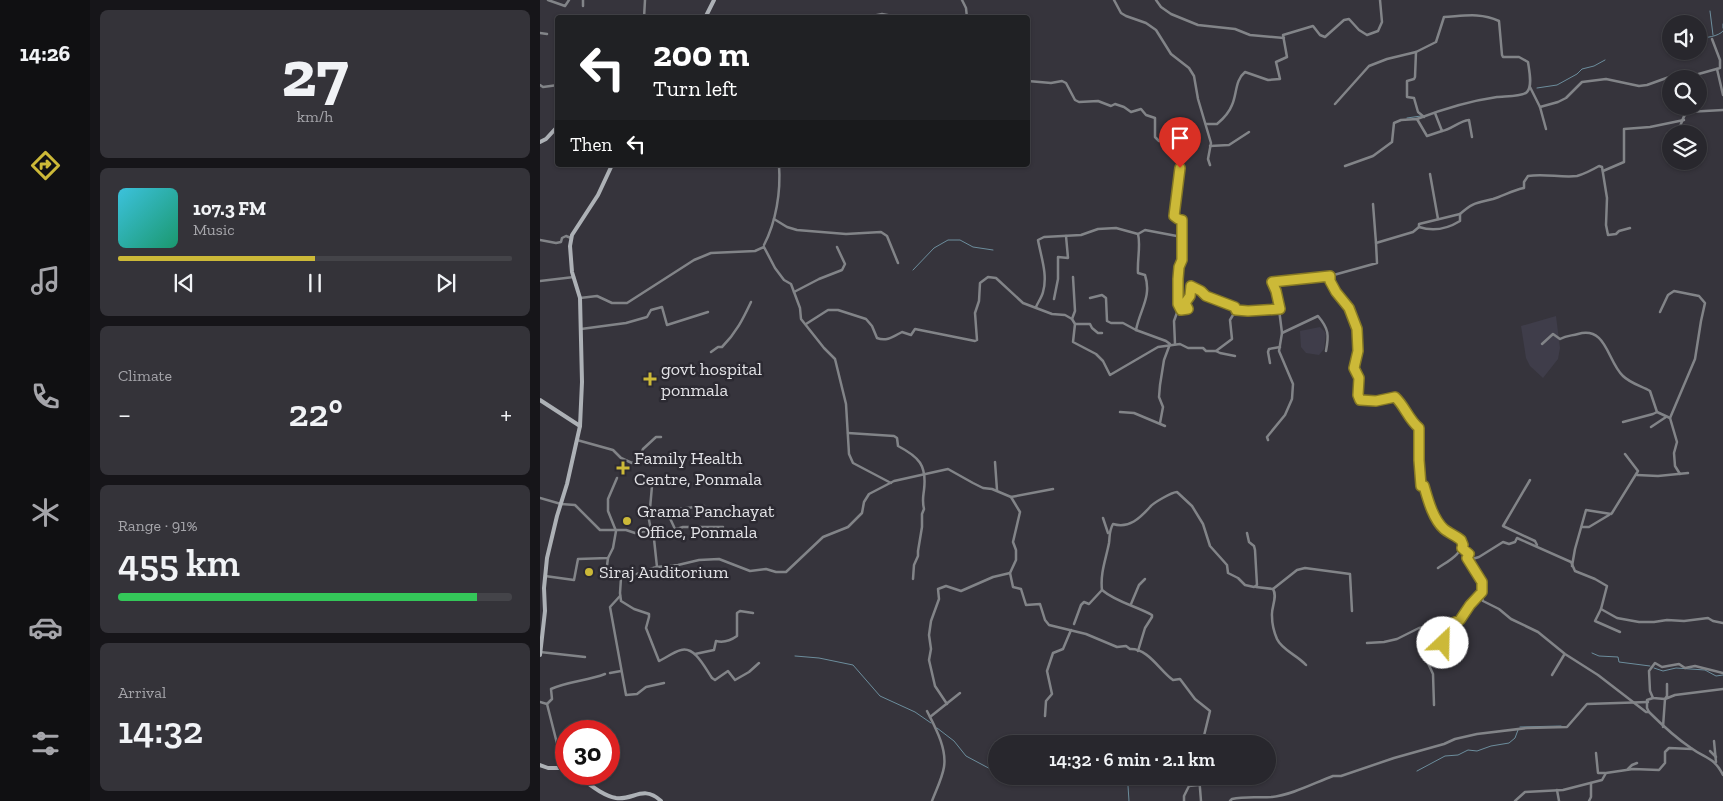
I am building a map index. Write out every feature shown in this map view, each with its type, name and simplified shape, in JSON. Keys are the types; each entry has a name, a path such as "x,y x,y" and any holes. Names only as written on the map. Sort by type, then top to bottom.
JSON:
{"main road":[{"path":"706,15 713,0"},
{"path":"540,142 555,129"},
{"path":"540,654 545,611 542,588 546,576 547,558 580,426 582,382 580,298 574,277 570,246 572,234 598,195 611,167"},
{"path":"540,400 580,426"},
{"path":"540,765 555,768"},
{"path":"592,785 610,796 625,798 641,792 656,797 661,801"}],"street":[{"path":"548,0 565,6 569,0"},
{"path":"583,0 583,6"},
{"path":"644,15 645,0"},
{"path":"962,0 967,15"},
{"path":"1114,0 1121,13 1146,23 1156,30 1171,54 1189,68 1197,85 1198,99 1206,124 1210,146 1208,159 1210,165"},
{"path":"1156,0 1161,7 1171,14 1198,25 1235,29 1250,35 1284,38"},
{"path":"1206,124 1217,124 1224,117 1233,104 1239,77 1245,72 1268,80 1280,79 1276,62 1287,58 1283,35 1313,26 1320,35 1325,36 1344,20 1349,19 1359,30 1367,35 1378,31 1382,22 1380,0"},
{"path":"1335,104 1369,66 1387,59 1416,52 1436,42 1444,17 1472,14 1490,17 1499,21 1503,57 1519,57 1528,62 1530,87 1540,107 1546,129"},
{"path":"540,33 547,34"},
{"path":"1540,107 1566,98 1582,82 1606,79 1639,86 1672,76 1695,76 1720,68 1720,60 1712,39"},
{"path":"1416,52 1415,77 1406,81 1407,98 1414,98 1418,112 1424,117"},
{"path":"1717,69 1723,94"},
{"path":"1030,82 1062,81 1066,83 1075,100 1079,102 1098,101 1106,105 1115,104 1131,112 1141,109 1146,115 1155,118 1155,137 1159,141 1179,140 1183,145 1185,153 1180,168 1174,216 1182,220 1182,260 1178,274 1178,304 1181,310 1188,309 1185,303 1190,296 1191,286 1206,296 1235,307 1236,310 1280,309"},
{"path":"540,85 543,87 555,85"},
{"path":"1345,166 1373,156 1392,142 1394,122 1418,119 1476,100 1512,95 1520,96 1526,93 1530,87"},
{"path":"1681,125 1684,115 1687,112 1723,110"},
{"path":"1435,113 1442,132"},
{"path":"1418,119 1427,136 1450,130 1468,119 1472,138"},
{"path":"1603,171 1624,162 1624,129 1650,128 1684,120"},
{"path":"1210,146 1229,145 1249,132"},
{"path":"1620,143 1624,142"},
{"path":"1376,243 1413,232 1419,227 1419,224 1460,214 1470,204 1493,199 1524,188 1524,182 1528,176 1580,175 1599,166 1602,167 1603,171 1607,198 1606,225 1608,235 1630,228"},
{"path":"764,245 772,230 779,167"},
{"path":"1430,174 1438,219"},
{"path":"1268,440 1267,437 1286,415 1292,400 1294,384 1279,351 1282,333 1280,309 1272,282 1330,276 1377,263 1373,204"},
{"path":"1419,227 1430,230 1444,228 1460,221 1460,214"},
{"path":"774,219 787,227 797,230 846,234 881,232 888,236 898,263"},
{"path":"1036,307 1043,294 1045,282 1043,257 1038,240 1044,237 1081,235 1098,229 1116,228 1138,234 1145,230 1182,237"},
{"path":"1136,330 1148,294 1148,284 1145,275 1138,273 1138,234"},
{"path":"540,240 556,243 561,242 562,238 566,236 572,238"},
{"path":"1054,299 1058,279 1058,257 1068,258 1066,236"},
{"path":"580,298 597,296 612,303 627,303 694,260 711,253 755,251 764,247 775,268 784,280 791,284 800,308 801,319 835,359 846,404 849,454 853,463 891,483"},
{"path":"794,292 842,270 845,264 837,247"},
{"path":"1072,319 1075,311 1073,276"},
{"path":"1330,276 1330,281 1336,292 1349,308 1357,329 1358,351 1354,368 1359,378 1358,395 1360,400 1376,401 1395,397 1419,428 1421,486 1424,486 1428,500 1440,524 1445,530 1461,540 1463,545 1454,556 1438,568"},
{"path":"540,281 574,277"},
{"path":"806,324 828,310 838,310 866,320 872,326 877,338 882,340 902,332 911,335 915,329 975,341 977,340 975,313 979,302 980,283 988,277 996,278 1005,285 1014,297 1023,303 1072,319 1075,324 1073,342 1096,354 1104,361 1110,375 1148,352 1170,344 1180,344 1188,348 1203,348 1206,351 1216,351 1235,356"},
{"path":"1651,427 1668,418 1695,358 1705,303 1699,296 1674,291 1668,295 1660,312"},
{"path":"1090,298 1105,296 1107,321 1123,323 1170,344"},
{"path":"711,352 722,346 733,336 751,302"},
{"path":"1176,344 1174,321 1180,306"},
{"path":"581,329 626,323 647,317 651,310 662,307 668,325 708,312"},
{"path":"1216,351 1232,339 1230,320 1236,310"},
{"path":"1282,333 1318,316 1329,335 1326,351"},
{"path":"1075,324 1090,324 1098,333 1102,333"},
{"path":"1542,344 1553,334 1560,339 1567,334 1573,335 1583,332 1590,332 1599,337 1623,376 1650,391 1657,412 1668,418 1677,442 1674,453 1676,466 1680,474"},
{"path":"1160,423 1164,407 1159,397 1160,386 1164,360 1170,344"},
{"path":"1270,363 1269,349 1280,347"},
{"path":"1120,412 1134,413 1165,426"},
{"path":"1623,422 1657,412"},
{"path":"848,433 894,436 898,446 913,455 920,463 925,474 922,500 924,509 922,527 913,579"},
{"path":"576,440 613,450 621,458 632,463 638,460 643,449 656,437 661,437"},
{"path":"1582,527 1589,527 1610,514 1637,474 1638,471 1625,454"},
{"path":"995,462 996,491"},
{"path":"618,478 608,500 608,512 616,530 613,548 608,558 607,578 621,578 657,566 719,559 750,571 766,569 786,572 823,537 848,527 862,513 864,502 869,494 891,483 948,469 972,483 1011,497 1053,489"},
{"path":"1637,474 1658,476 1688,473"},
{"path":"1530,480 1503,526 1535,541 1537,547"},
{"path":"652,486 649,520 653,533 658,535 675,528 723,526"},
{"path":"1074,624 1084,602 1089,604 1102,590 1102,573 1108,535 1113,524 1127,525 1137,520 1153,504 1177,492 1192,506 1203,524 1210,546 1227,565 1228,573 1238,578 1244,585 1273,589 1297,570 1305,568 1350,574 1352,611"},
{"path":"1011,497 1020,512 1013,542 1016,550 1016,560 1010,573 1013,587 1020,589 1026,605 1040,604 1044,620 1049,624 1113,645 1126,646 1138,651 1151,658 1169,677 1174,680 1180,679 1195,699 1210,712 1204,735"},
{"path":"540,498 561,504 575,505 600,530 626,530 635,533 651,530"},
{"path":"675,528 668,514 669,510 704,506"},
{"path":"1572,567 1586,510 1610,514"},
{"path":"1104,518 1108,535"},
{"path":"1247,533 1248,542 1254,546 1255,550 1257,585 1254,587"},
{"path":"1470,560 1479,557 1503,542 1509,544 1515,542 1518,538 1570,562 1575,571 1607,586 1602,609 1595,621 1620,632"},
{"path":"654,539 657,566"},
{"path":"1367,643 1397,639 1419,628 1439,624 1448,625 1460,620 1482,592 1482,582 1467,558 1469,554 1462,548"},
{"path":"546,576 574,580 578,559 608,558"},
{"path":"947,704 935,686 929,660 931,649 929,635 931,621 939,599 938,589 946,586 961,591 993,577 1010,573"},
{"path":"621,578 621,601 626,606 648,614 650,617 646,628 659,661 683,649 689,650 695,654 715,680 728,671 735,680 749,672 759,663"},
{"path":"1131,604 1139,585 1145,579"},
{"path":"1273,589 1276,594 1272,615 1278,640 1285,649 1294,653 1306,665"},
{"path":"1102,590 1115,599 1131,604 1152,615 1144,628 1138,651"},
{"path":"1480,593 1483,600 1499,609 1511,619 1538,632 1565,654 1598,675 1646,712 1649,712"},
{"path":"620,596 610,607 626,695 637,694 646,687 664,682"},
{"path":"1602,609 1617,618 1639,622 1667,620 1684,622 1708,618 1723,623"},
{"path":"695,654 714,650 716,641 722,642 733,639 736,636 737,613 740,611 752,613"},
{"path":"1434,705 1433,674 1427,661 1432,656 1442,655 1443,639 1448,634 1448,625"},
{"path":"1045,716 1046,701 1052,694 1047,672 1053,653 1062,649 1071,630"},
{"path":"540,654 585,657"},
{"path":"1552,675 1565,654"},
{"path":"1653,698 1650,691 1649,671 1655,663 1662,666 1680,664 1685,668 1695,666 1723,672"},
{"path":"610,673 621,671"},
{"path":"547,704 552,699 552,689 565,683 605,674"},
{"path":"1663,727 1667,684"},
{"path":"1716,760 1692,749 1663,727 1649,712 1647,700 1653,698 1665,699 1675,695 1723,689"},
{"path":"930,717 960,693"},
{"path":"540,702 547,704"},
{"path":"1230,801 1241,796 1272,797 1280,795 1333,776 1341,776 1455,739 1477,734 1504,730 1567,727 1587,704 1648,702"},
{"path":"547,704 555,734"},
{"path":"927,711 942,742 945,757 943,773 932,801"},
{"path":"1714,741 1716,760"},
{"path":"1596,752 1598,773 1600,774 1628,770 1658,770 1665,763 1665,752 1669,748 1692,749"},
{"path":"1710,751 1723,775"},
{"path":"1628,770 1632,765 1637,764"},
{"path":"1515,801 1525,792 1557,790 1602,780 1606,772"},
{"path":"1589,801 1591,797 1591,783"},
{"path":"1184,801 1184,796 1189,786 1194,785"},
{"path":"1199,785 1201,801"},
{"path":"1557,790 1559,801"}],"shaded area":[{"path":"1556,316 1560,348 1558,359 1543,378 1530,366 1526,358 1521,326"},
{"path":"1320,327 1326,333 1324,349 1319,355 1306,353 1301,347 1300,331"}],"waterway":[{"path":"1710,11 1713,35"},
{"path":"1707,38 1715,36 1723,31"},
{"path":"1537,88 1557,85 1577,74 1582,69 1594,66 1605,60"},
{"path":"1407,118 1421,116"},
{"path":"913,270 934,248 948,240 960,240 973,247 993,250"},
{"path":"1592,653 1599,656 1618,657 1619,662 1650,666"},
{"path":"795,656 819,658 853,665 880,696 915,712 931,723"},
{"path":"1654,668 1663,671 1676,668 1705,670 1716,676 1723,675"},
{"path":"1520,727 1561,726"},
{"path":"937,728 954,741 966,756 988,768"},
{"path":"1417,771 1445,756 1458,755 1468,750 1477,751 1509,743 1515,738 1518,730"},
{"path":"1128,785 1129,801"}],"place":[{"name":"govt hospital ponmala","path":"650,379"},
{"name":"Family Health Centre, Ponmala","path":"623,468"},
{"name":"Grama Panchayat Office, Ponmala","path":"627,521"},
{"name":"Siraj Auditorium","path":"589,572"}],"route":[{"path":"1180,168 1174,216 1182,220 1182,260 1178,279 1178,304 1181,310 1188,309 1185,303 1190,296 1191,286 1206,296 1216,298 1235,307 1236,310 1267,311 1280,309 1272,282 1330,276 1330,281 1336,292 1349,308 1357,329 1358,351 1354,368 1359,378 1358,395 1360,400 1376,401 1395,397 1404,407 1408,417 1419,428 1421,486 1424,486 1428,500 1440,524 1445,530 1461,540 1462,548 1469,554 1467,558 1482,582 1482,592 1460,620 1448,625 1448,634 1443,639 1443,643"}]}
